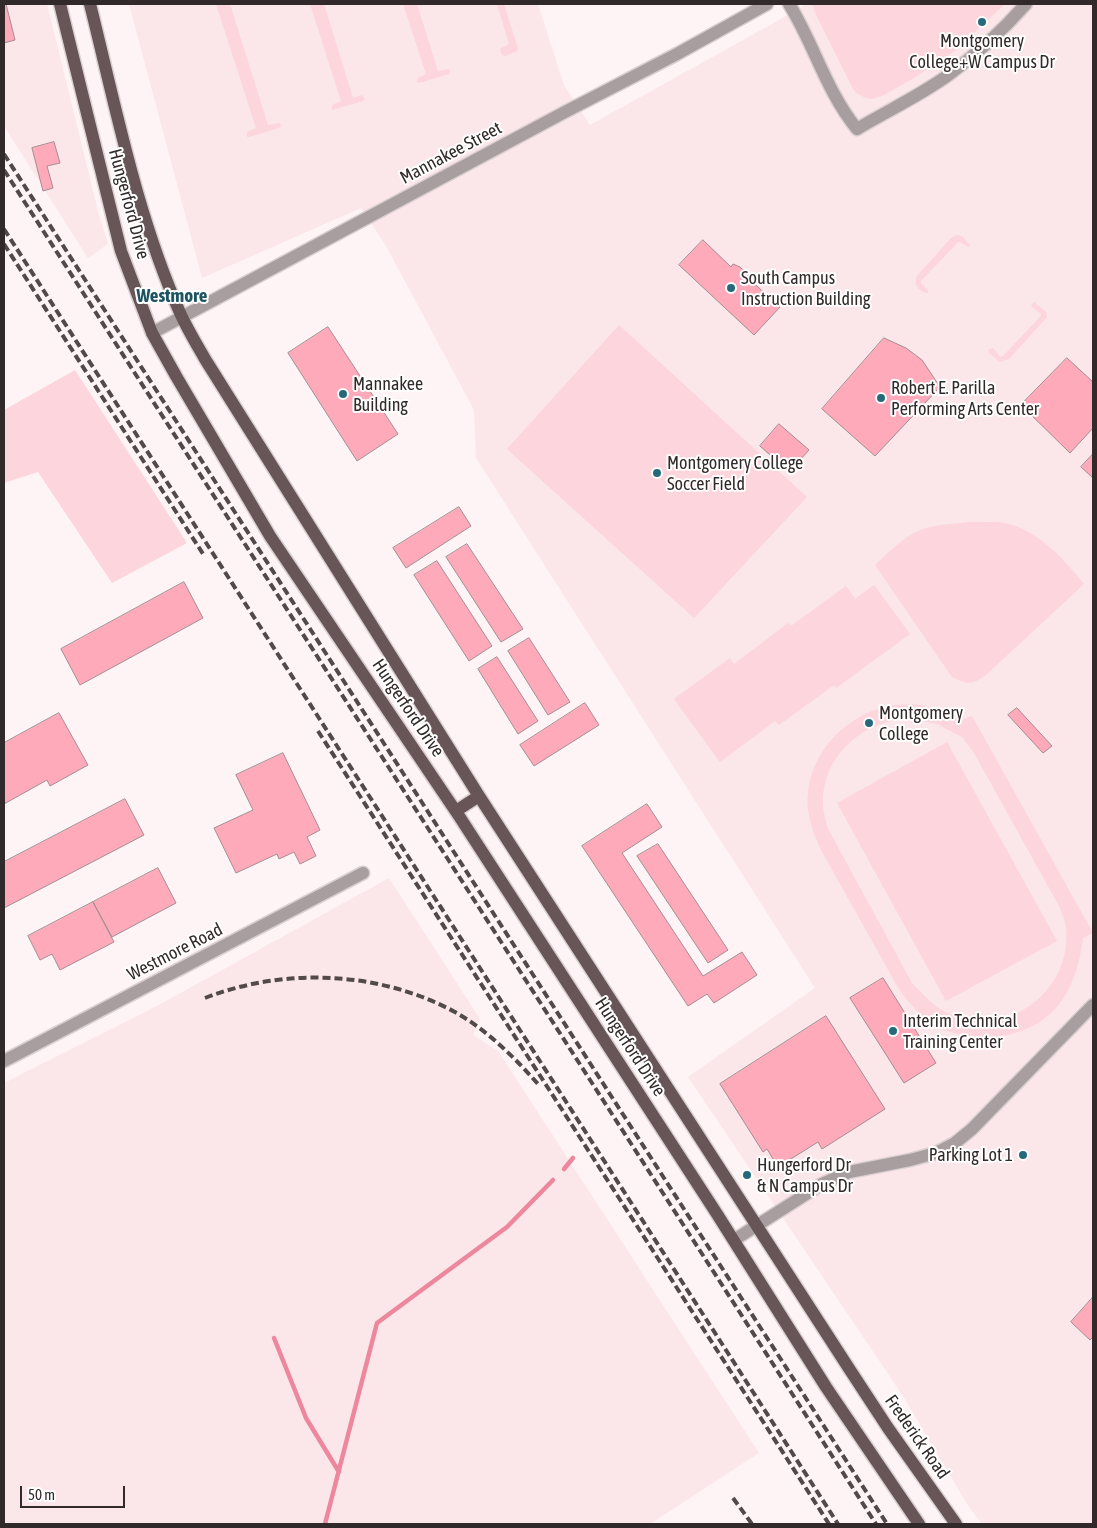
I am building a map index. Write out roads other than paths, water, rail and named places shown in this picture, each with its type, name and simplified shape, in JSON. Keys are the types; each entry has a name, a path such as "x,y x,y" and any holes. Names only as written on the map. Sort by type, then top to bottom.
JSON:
{"main road":[{"name":"Hungerford Drive","path":"60,4 121,251 152,333 176,376 270,536 456,811 734,1240 826,1387 919,1524"},
{"name":"Hungerford Drive","path":"90,4 143,209 159,260 182,317 210,368 480,796 850,1370"},
{"path":"456,811 480,796"},
{"name":"Frederick Road","path":"850,1370 888,1428 956,1524"}],"street":[{"name":"Mannakee Street","path":"152,333 563,112 677,54 767,4"},
{"path":"789,4 830,88 845,114 857,129 945,77 1008,24 1026,4"},
{"name":"Westmore Road","path":"4,1061 363,873"},
{"path":"734,1240 822,1184 848,1172 910,1160 936,1152 955,1143 972,1129 1093,1005"}],"waterway":[{"path":"564,1169 573,1158"},
{"path":"325,1524 377,1323 507,1227 553,1180"},
{"path":"274,1338 306,1418 339,1472"}],"railway":[{"path":"4,154 887,1524"},
{"path":"4,170 876,1524"},
{"path":"4,229 838,1524"},
{"path":"4,244 205,557"},
{"path":"318,731 829,1524"},
{"path":"205,998 267,981 299,978 332,978 364,981 395,988 426,998 467,1019 500,1045 538,1084"},
{"path":"733,1498 752,1524"}],"place":[{"name":"Montgomery College+W Campus Dr","path":"982,22"},
{"name":"South Campus Instruction Building","path":"731,288"},
{"name":"Mannakee Building","path":"343,394"},
{"name":"Robert E. Parilla Performing Arts Center","path":"881,398"},
{"name":"Montgomery College Soccer Field","path":"657,473"},
{"name":"Montgomery College","path":"869,723"},
{"name":"Interim Technical Training Center","path":"893,1031"},
{"name":"Parking Lot 1","path":"1023,1155"},
{"name":"Hungerford Dr & N Campus Dr","path":"747,1175"}],"district":[{"name":"Westmore","path":"172,296"}]}
